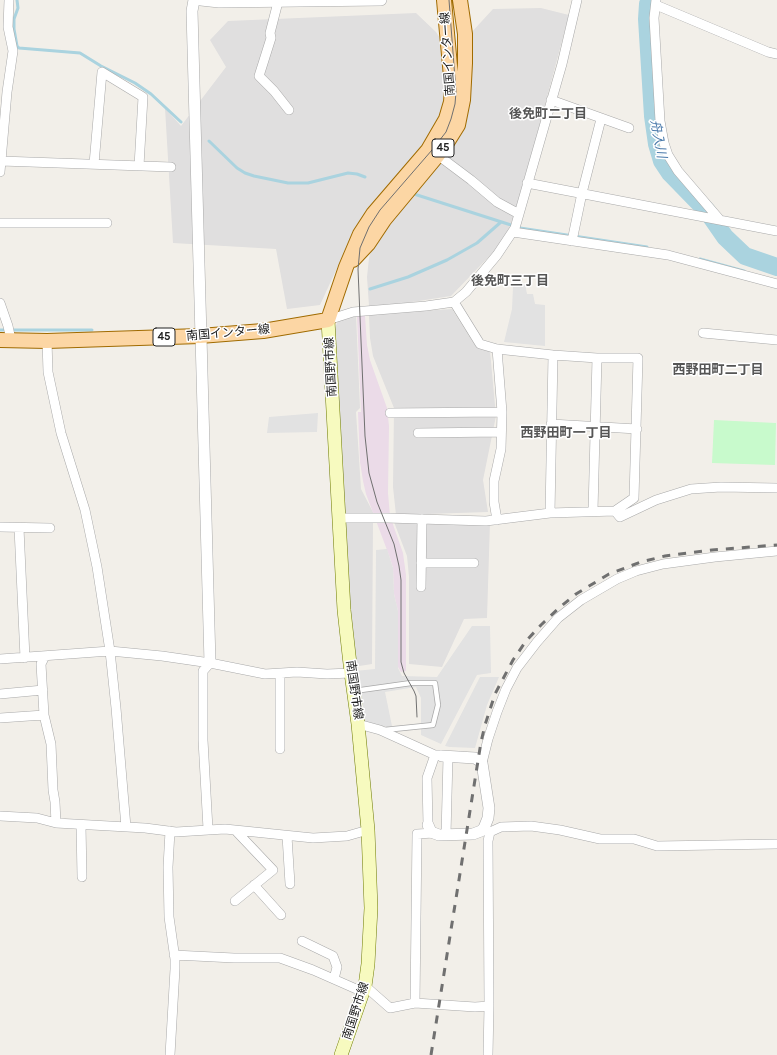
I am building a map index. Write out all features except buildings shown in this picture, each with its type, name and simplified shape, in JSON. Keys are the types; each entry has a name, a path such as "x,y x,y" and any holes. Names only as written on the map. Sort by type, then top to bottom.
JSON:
{"main road":[{"name":"南国インター線","path":"6,340 47,341 200,336 263,331 328,320 346,267 368,244 433,152 446,120 452,95 452,88 444,0"},
{"name":"南国インター線","path":"433,152 448,141 458,125 463,100 465,34 460,0"},
{"name":"南国野市線","path":"328,320 344,610 358,724 368,830 371,908 368,964 364,989 341,1055"}],"street":[{"path":"194,0 192,11 210,662 203,671 203,740 208,829"},
{"path":"201,0 218,2 381,0"},
{"path":"328,320 353,312 426,306 454,302 466,292 498,254 513,232 519,214 562,64 577,0"},
{"path":"278,2 270,33 272,38 259,76 274,91 289,110"},
{"path":"718,220 678,171 668,155 664,143 660,121 654,18 656,2 768,52 777,54"},
{"path":"0,172 5,75 13,51 8,27 6,4"},
{"path":"94,164 102,72 143,97 139,166"},
{"path":"551,100 629,128"},
{"path":"572,241 582,193 601,118"},
{"path":"433,152 471,180 497,202 519,214"},
{"path":"1,161 171,167"},
{"path":"527,183 777,231"},
{"path":"0,223 107,223"},
{"path":"513,232 668,255 777,284"},
{"path":"339,518 486,521 550,513 615,510 634,498 638,358 597,358 553,355 497,349 480,344 454,302"},
{"path":"0,303 8,326 6,340"},
{"path":"703,333 777,340"},
{"path":"47,341 48,372 61,433 85,510 97,567 110,651 126,827"},
{"path":"497,349 502,412 500,449 494,481 494,502 497,520"},
{"path":"550,513 553,355"},
{"path":"594,511 597,358"},
{"path":"390,413 502,412"},
{"path":"551,424 637,429"},
{"path":"418,433 501,432"},
{"path":"615,510 620,517 656,500 691,489 721,487 777,488"},
{"path":"421,587 422,519"},
{"path":"0,528 50,528"},
{"path":"19,528 25,658"},
{"path":"488,1055 489,1006 487,830 489,808 482,763 497,712 506,689 517,668 558,618 580,600 617,579 636,571 663,564 777,551"},
{"path":"421,563 474,563"},
{"path":"0,660 110,651 210,662 265,674 297,672 327,674 351,673"},
{"path":"45,656 41,664 44,715 52,744 53,790 56,802 56,823"},
{"path":"280,674 280,749"},
{"path":"0,694 43,690"},
{"path":"0,718 44,715"},
{"path":"358,724 380,730 442,756 475,758 482,763"},
{"path":"431,829 427,778 442,756"},
{"path":"442,756 446,835"},
{"path":"0,816 37,818 56,823 170,831 189,832 208,829 328,838 347,836 368,830"},
{"path":"81,824 82,877"},
{"path":"416,1004 417,834 431,829 446,835 473,834 481,831 501,828 531,826 600,838 634,839 657,846 777,844"},
{"path":"170,831 168,867 169,917 175,969 170,1055"},
{"path":"235,901 273,870 236,831"},
{"path":"287,836 290,884"},
{"path":"254,885 281,915"},
{"path":"302,941 334,956 337,967 334,979"},
{"path":"174,955 234,958 280,958 364,989 390,1008 416,1004 475,1007 489,1006"}],"lane":[{"path":"354,691 410,684 436,683 438,705 433,725 380,730"}],"shaded area":[{"path":"541,8 569,15 519,202 515,210 508,208 443,156 470,34 493,9"},
{"path":"416,13 436,32 443,43 447,95 440,123 426,146 368,212 354,231 320,305 287,309 276,249 173,243 165,108 181,126 226,67 210,40 228,21"},
{"path":"441,160 514,215 504,241 451,296 373,308 369,306 367,277 369,258 374,240"},
{"path":"525,284 527,294 533,294 535,304 545,305 545,346 504,342 512,309 513,287"},
{"path":"452,309 476,347 490,351 496,416 483,480 488,512 396,515 393,487 394,408 373,356 369,316 371,314"},
{"path":"356,315 360,408 356,412 361,489 375,516 345,515 335,328 338,321"},
{"path":"357,316 365,316 367,345 370,360 387,408 389,426 388,493 390,516 403,553 406,575 406,671 401,672 398,667 398,611 394,594 393,568 366,494 360,462 358,412 361,412"},
{"path":"318,413 317,432 267,433 269,417"},
{"path":"342,521 373,521 372,664 353,667"},
{"path":"394,522 490,522 487,618 464,619 442,667 409,664 409,577 407,556"},
{"path":"387,549 393,568 394,594 398,611 398,668 402,676 437,677 472,626 490,626 491,673 477,675 441,744 421,735 421,698 416,687 385,692 392,726 387,727 362,721 355,671 375,669 376,550"},
{"path":"480,677 499,677 487,705 475,748 445,746"}],"green space":[{"path":"714,420 776,423 775,465 712,463"}],"waterway":[{"path":"17,0 18,8 14,19 14,29 17,46 19,48 80,53 101,66 135,83 151,94 181,122"},
{"name":"舟入川","path":"648,4 647,19 653,116 657,144 662,161 670,173 707,211 725,237 745,256 777,267"},
{"path":"209,141 237,168 254,176 288,183 308,183 348,173 365,177"},
{"path":"414,194 511,225"},
{"path":"370,289 408,277 447,260 477,243 501,222"},
{"path":"520,228 647,247"},
{"path":"700,259 744,271"},
{"path":"0,330 92,330"}],"tram line":[{"path":"417,717 416,696 404,673 401,662 401,580 399,566 394,544 377,502 369,473 365,436 358,269 360,248 369,227 380,210 446,132 451,119 455,104 456,92 449,0"}],"railway":[{"path":"431,1055 481,742 495,694 513,660 526,641 559,608 576,594 609,574 641,562 665,556 712,550 777,545"}],"district":[{"name":"後免町二丁目","path":"548,114"},
{"name":"後免町三丁目","path":"510,281"},
{"name":"西野田町二丁目","path":"718,370"},
{"name":"西野田町一丁目","path":"566,433"}]}
